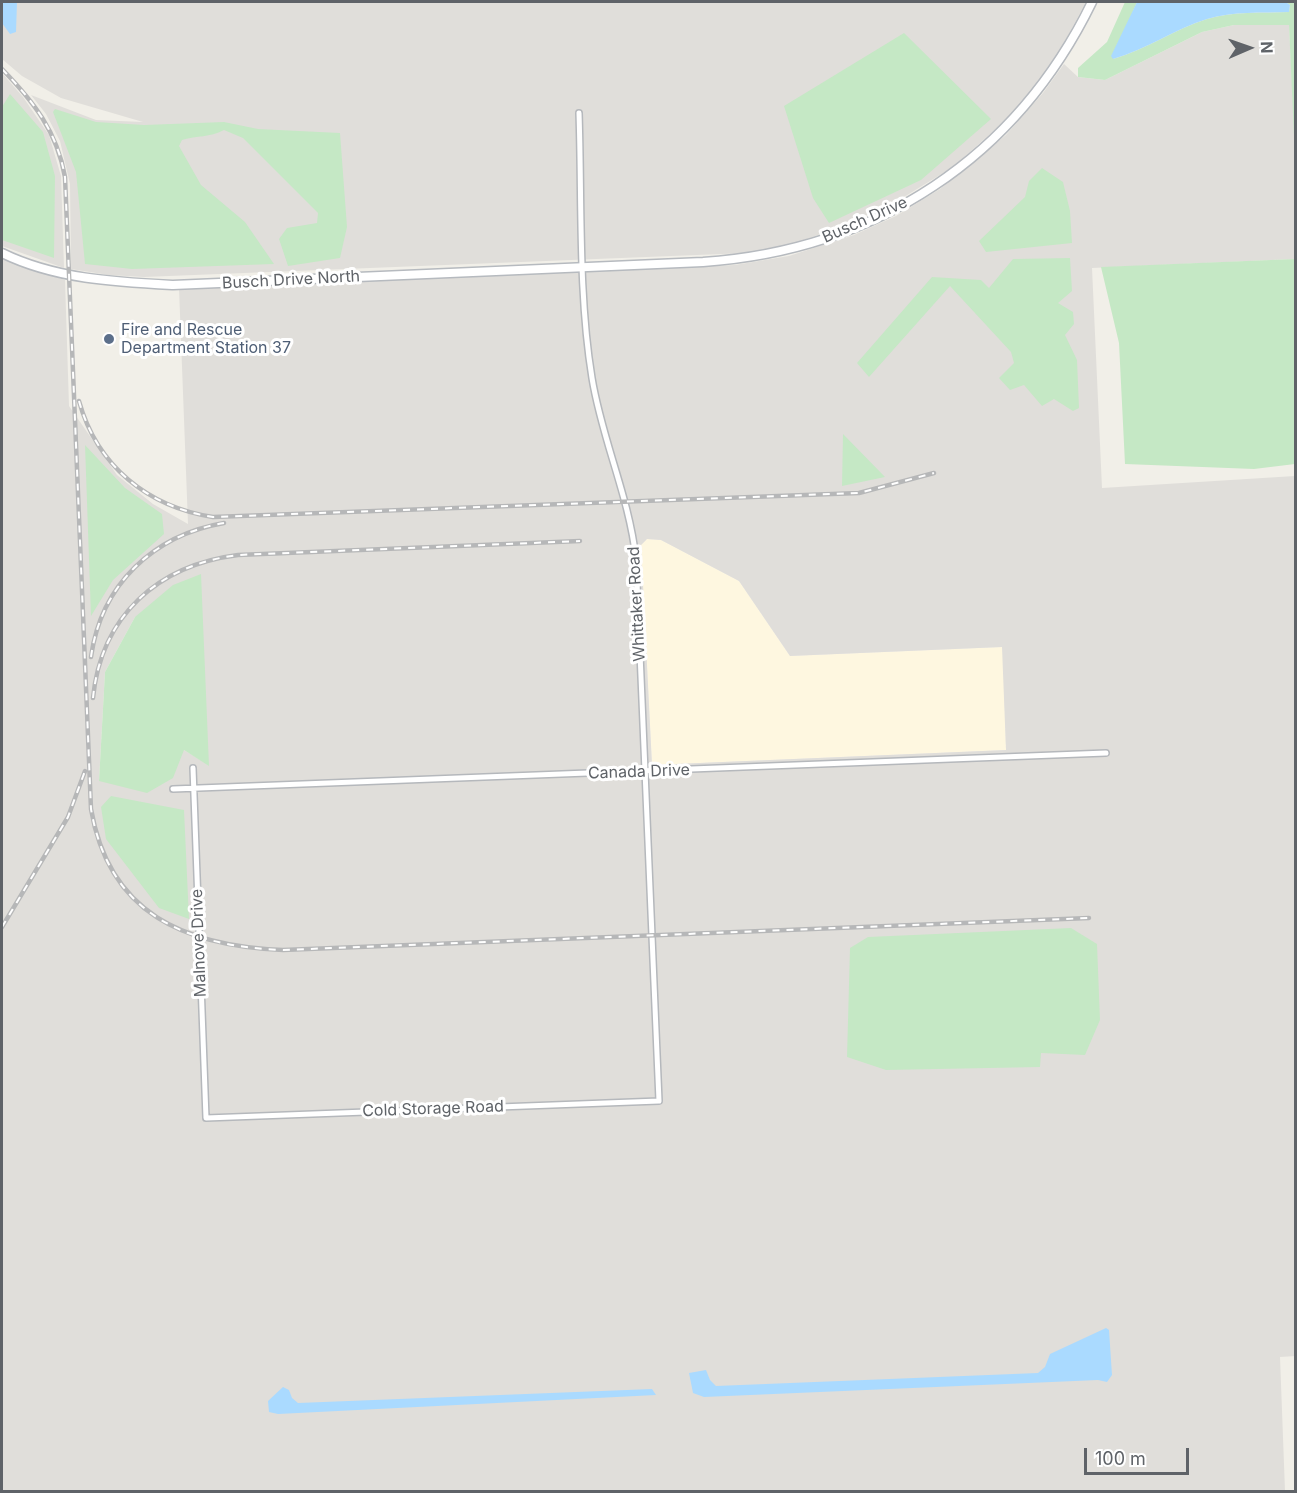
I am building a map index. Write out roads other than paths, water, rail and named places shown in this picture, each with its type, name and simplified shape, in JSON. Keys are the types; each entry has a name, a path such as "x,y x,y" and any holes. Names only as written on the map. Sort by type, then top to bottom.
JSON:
{"street":[{"name":"Busch Drive","path":"584,267 724,260 765,255 816,242 887,214 944,179 971,159 1015,117 1049,76 1092,2"},
{"name":"Whittaker Road","path":"579,113 584,267 592,378 633,532 659,1101"},
{"name":"Busch Drive North","path":"2,253 69,275 119,282 173,285 584,267"},
{"name":"Canada Drive","path":"173,789 1106,753"},
{"name":"Malnove Drive","path":"193,768 206,1118"},
{"name":"Cold Storage Road","path":"206,1118 659,1101"}],"water":[{"path":"2,2 17,2 16,32 10,34 2,23"},
{"path":"1137,2 1286,2 1290,5 1289,12 1237,14 1207,19 1113,59 1111,56"},
{"path":"1106,1328 1109,1330 1112,1375 1107,1382 1098,1380 704,1397 693,1393 689,1373 706,1370 710,1380 716,1386 1038,1373 1045,1367 1050,1354"},
{"path":"283,1387 289,1390 292,1398 298,1403 652,1389 656,1395 278,1414 269,1412 268,1401"}],"railway":[{"path":"2,69 24,93 50,131 65,177 91,809 100,845 115,875 134,899 157,917 184,931 214,941 283,950 1089,918"},
{"path":"79,401 98,445 128,480 167,504 213,517 859,493 934,473"},
{"path":"91,657 106,607 119,586 135,567 154,551 175,539 199,529 224,523"},
{"path":"93,698 98,669 108,642 121,619 138,600 159,583 183,570 209,561 238,555 580,541"},
{"path":"2,927 68,817 85,771"}],"place":[{"name":"Fire and Rescue Department Station 37","path":"109,339"}]}
